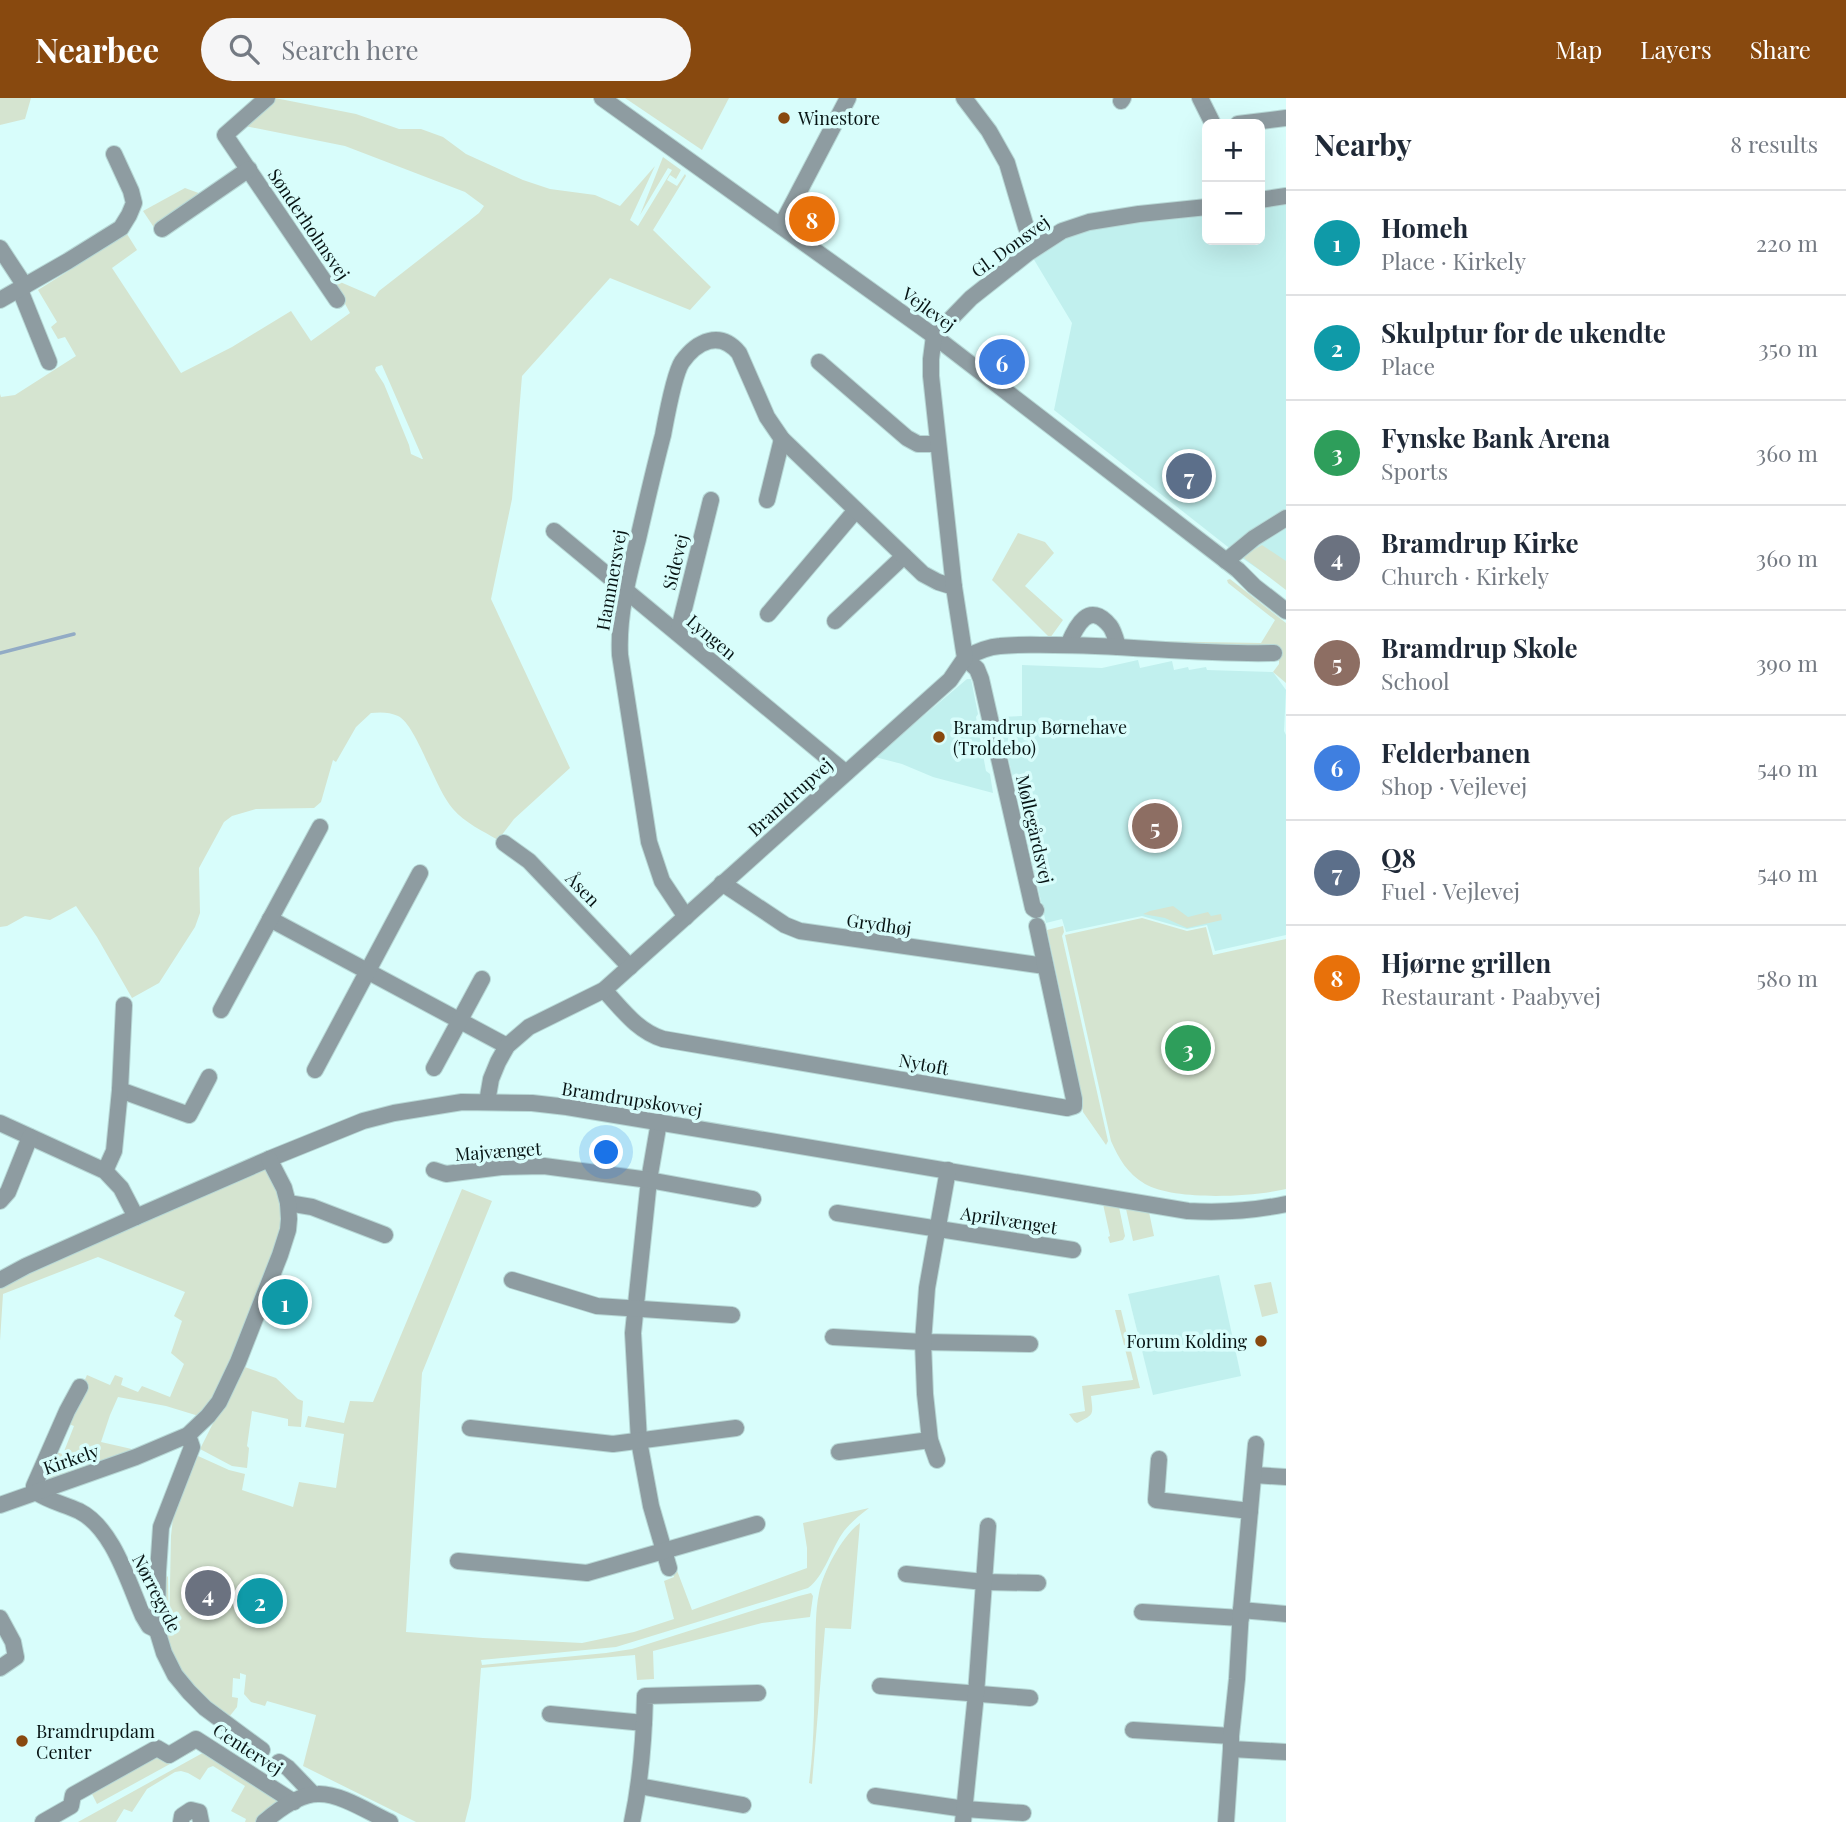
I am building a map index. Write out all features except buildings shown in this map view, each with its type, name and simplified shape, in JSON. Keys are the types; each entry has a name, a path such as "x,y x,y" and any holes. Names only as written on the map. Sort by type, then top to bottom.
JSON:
{"street":[{"name":"Sønderholmsvej","path":"267,98 225,135 337,300"},
{"name":"Vejlevej","path":"602,98 934,336 1232,566 1286,611"},
{"path":"781,226 848,98"},
{"path":"964,98 989,131 1007,163 1026,227 1036,247"},
{"path":"1200,98 1210,119"},
{"path":"1265,121 1286,118"},
{"path":"0,300 121,228 134,203 114,154"},
{"name":"Sønderholmsvej","path":"162,229 249,169"},
{"path":"1265,199 1286,196"},
{"name":"Gl. Donsvej","path":"934,336 971,298 1036,247 1062,231 1089,222 1202,208"},
{"path":"0,248 22,288 49,362"},
{"path":"934,336 931,376 954,587 965,659 978,651 999,646 1068,645 1240,654 1274,653"},
{"name":"Hammersvej","path":"686,917 662,881 649,842 620,655 625,590 680,365 695,349 708,341 732,344 739,353 767,417 782,439"},
{"path":"819,362 907,438 918,444 938,444"},
{"path":"767,500 782,439 923,574 954,587"},
{"name":"Sidevej","path":"678,633 710,500"},
{"path":"768,614 856,510"},
{"path":"1232,566 1254,538 1286,518"},
{"name":"Lyngen","path":"554,531 846,773"},
{"path":"835,621 904,556"},
{"name":"Vejlevej","path":"1232,566 1260,581 1286,600"},
{"path":"1068,645 1084,617 1092,615 1111,627 1118,647"},
{"name":"Bramdrupvej","path":"487,1102 491,1079 507,1046 529,1027 604,990 950,681 965,659"},
{"name":"Møllegårdsvej","path":"965,659 977,669 981,679 1036,918"},
{"path":"221,1010 320,827"},
{"name":"Åsen","path":"504,843 529,860 630,967"},
{"path":"315,1070 420,873"},
{"name":"Grydhøj","path":"722,883 785,925 800,931 1045,966"},
{"name":"Nytoft","path":"604,990 639,1027 649,1035 663,1039 1067,1108 1074,1106 1074,1099 1036,918"},
{"path":"270,919 507,1046"},
{"path":"434,1068 482,979"},
{"path":"105,1171 114,1151 124,1005"},
{"path":"120,1090 189,1115 209,1077"},
{"name":"Bramdrupskovvej","path":"0,1280 136,1217 348,1127 377,1117 462,1102 532,1103 567,1107 1188,1211 1246,1211 1286,1204"},
{"path":"659,1122 649,1180 633,1333 639,1441 651,1506 669,1568"},
{"path":"0,1123 105,1171 121,1188 136,1217"},
{"path":"0,1201 8,1192 30,1138"},
{"name":"Kirkely","path":"80,1387 34,1486 34,1492 136,1457 188,1435 208,1416 219,1402 238,1362 288,1230 288,1203 284,1188 269,1159"},
{"name":"Majvænget","path":"434,1170 446,1174 501,1167 544,1166 649,1180 753,1199"},
{"name":"Aprilvænget","path":"937,1460 930,1440 923,1342 927,1288 948,1170"},
{"path":"288,1203 312,1207 385,1235"},
{"name":"Aprilvænget","path":"837,1213 1073,1250"},
{"path":"512,1280 589,1304 732,1315"},
{"path":"833,1337 1030,1344"},
{"path":"470,1428 613,1444 736,1428"},
{"path":"158,1630 161,1527 192,1447 188,1435"},
{"path":"839,1452 930,1440"},
{"path":"1226,1822 1256,1444"},
{"path":"1160,1459 1156,1500 1250,1511"},
{"path":"1254,1475 1286,1477"},
{"path":"0,1505 34,1492"},
{"name":"Nørregyde","path":"34,1492 79,1511 100,1527 111,1542 143,1616 149,1626 158,1630 164,1653 175,1675 205,1708 262,1750"},
{"path":"458,1561 587,1573 757,1524"},
{"path":"964,1815 988,1526"},
{"path":"906,1574 984,1582 1038,1583"},
{"path":"1142,1612 1286,1614"},
{"path":"0,1618 13,1642 16,1657 0,1668"},
{"path":"880,1686 1030,1698"},
{"path":"632,1822 639,1786 645,1696 758,1693"},
{"path":"550,1714 644,1723"},
{"path":"1133,1730 1286,1752"},
{"name":"Centervej","path":"43,1822 71,1807 73,1795 157,1748 169,1755 197,1739 294,1801"},
{"path":"279,1762 313,1794"},
{"path":"639,1786 743,1805"},
{"path":"264,1822 294,1801 313,1794 322,1794 344,1800 390,1822"},
{"path":"875,1796 964,1815 1023,1813"},
{"path":"181,1822 182,1816 191,1810 199,1812 201,1822"}],"shaded area":[{"path":"1286,200 1286,588 1242,558 1054,410 1072,323 1033,258 1064,238 1093,226 1202,212 1202,245 1265,245 1265,203"},
{"path":"1138,660 1140,668 1172,661 1174,670 1206,667 1207,670 1273,672 1286,690 1286,935 1215,951 1207,925 1187,929 1142,916 1066,932 1062,919 1046,923 999,717 1022,716 1022,665 1102,668"},
{"name":"Bramdrup Børnehave (Troldebo)","path":"967,679 971,679 986,771 990,774 993,793 933,777 902,764 875,757"},
{"path":"1219,1275 1241,1376 1153,1395 1128,1294"}],"green space":[{"path":"0,98 31,98 25,119 0,125"},
{"path":"275,98 356,114 399,129 421,129 443,137 466,154 523,180 550,189 595,195 620,206 655,166 630,220 638,226 672,170 668,168 640,215 663,157 681,170 676,179 670,175 667,180 677,186 685,174 686,176 653,230 711,287 690,310 610,278 522,376 512,499 491,599 570,768 514,819 498,840 469,823 453,809 405,721 392,714 371,713 356,727 336,762 333,760 321,802 314,808 256,809 232,816 224,822 199,868 200,913 195,927 159,983 132,998 76,906 50,920 25,916 0,927 0,394 1,397 15,395 76,356 65,337 58,339 51,327 57,322 38,290 127,234 137,250 112,268 181,373 232,347 291,311 311,341 350,313 331,278 375,297 379,291 479,213 484,206 465,192 345,146 245,126","holes":["382,365 423,459 411,454 376,367"]},
{"path":"625,98 729,98 702,150"},
{"path":"185,188 204,195 155,229 143,211"},
{"path":"1018,533 1045,542 1054,553 1025,586 1063,620 1050,638 992,580"},
{"path":"1262,545 1286,561 1286,590 1244,558"},
{"path":"1230,579 1286,623 1286,683 1273,672 1279,664 1279,651 1145,641 1261,643 1275,620 1228,583 1227,580"},
{"path":"1173,906 1188,917 1208,912 1211,916 1221,914 1222,920 1187,928 1165,918 1143,914"},
{"path":"1142,918 1187,931 1206,927 1213,955 1286,939 1286,1189 1214,1196 1175,1193 1139,1180 1117,1154 1111,1141 1065,935"},
{"path":"1063,926 1062,936 1108,1141 1106,1145 1083,1112 1047,930"},
{"path":"266,1167 278,1193 282,1212 276,1254 226,1374 202,1417 166,1406 118,1397 101,1442 136,1450 53,1481 48,1478 55,1452 63,1454 74,1426 66,1423 87,1375 110,1385 115,1375 123,1378 121,1385 138,1392 142,1386 170,1397 184,1364 171,1353 182,1321 174,1316 185,1292 98,1257 3,1294 0,1341 0,1287"},
{"path":"462,1189 492,1201 422,1373 406,1632 582,1643 634,1632 674,1619 664,1581 674,1577 667,1555 673,1560 692,1610 807,1568 803,1523 869,1508 844,1531 819,1577 808,1588 616,1647 481,1660 482,1665 632,1649 799,1596 811,1593 813,1596 810,1617 762,1623 653,1651 654,1679 637,1680 635,1655 481,1668 471,1798 465,1822 416,1822 303,1766 316,1715 267,1701 265,1706 251,1702 244,1694 246,1675 240,1673 240,1679 233,1678 232,1697 238,1698 237,1707 229,1717 194,1694 164,1645 165,1578 168,1577 169,1633 174,1509 198,1456 245,1474 242,1490 293,1507 299,1482 336,1488 344,1434 305,1427 308,1416 344,1423 350,1401 373,1402"},
{"path":"1103,1204 1119,1207 1125,1236 1123,1240 1110,1243"},
{"path":"1126,1209 1149,1212 1154,1236 1133,1241"},
{"path":"1271,1282 1278,1313 1262,1317 1254,1285"},
{"path":"1115,1310 1121,1310 1140,1388 1091,1396 1092,1413 1077,1423 1069,1414 1085,1411 1082,1386 1133,1380"},
{"path":"242,1366 276,1378 303,1401 301,1427 288,1426 288,1419 252,1411 247,1468 232,1466 200,1449"},
{"path":"860,1523 851,1629 825,1628 812,1784 809,1783 819,1593 834,1555"},
{"path":"197,1744 201,1747 97,1804 90,1790 154,1754"},
{"path":"208,1750 282,1801 257,1822 245,1822 246,1819 231,1811 245,1786 213,1766 208,1768 200,1780 188,1773 175,1772 147,1789 132,1812 124,1809 116,1822 78,1822"}],"waterway":[{"path":"0,653 74,634"}],"place":[{"name":"Winestore","path":"784,118"},
{"name":"Hjørne grillen","path":"812,219"},
{"name":"Felderbanen","path":"1002,362"},
{"name":"Q8","path":"1189,476"},
{"name":"Bramdrup Børnehave (Troldebo)","path":"939,737"},
{"name":"Bramdrup Skole","path":"1155,826"},
{"name":"Fynske Bank Arena","path":"1188,1048"},
{"name":"Homeh","path":"285,1302"},
{"name":"Forum Kolding","path":"1261,1341"},
{"name":"Bramdrup Kirke","path":"208,1593"},
{"name":"Skulptur for de ukendte","path":"260,1601"},
{"name":"Bramdrupdam Center","path":"22,1741"}]}
